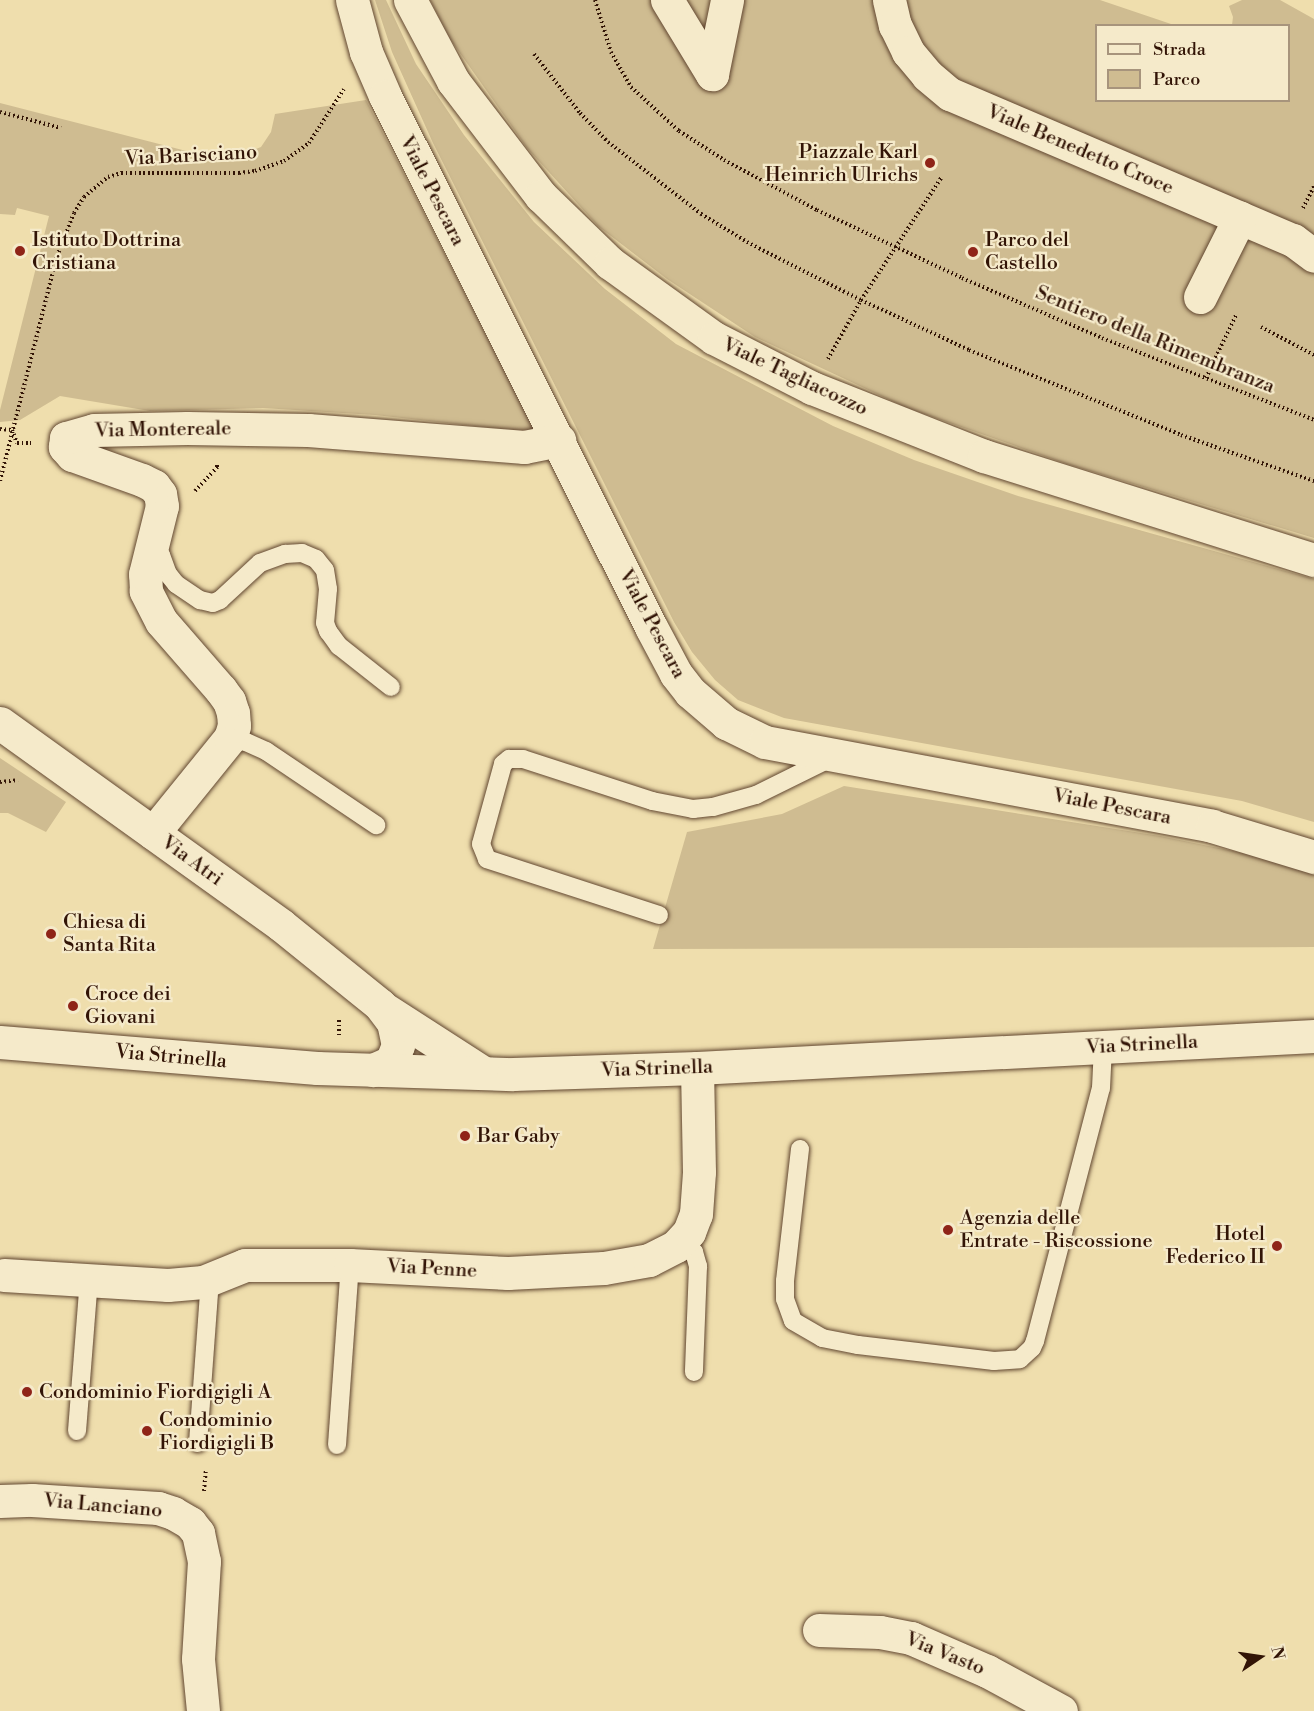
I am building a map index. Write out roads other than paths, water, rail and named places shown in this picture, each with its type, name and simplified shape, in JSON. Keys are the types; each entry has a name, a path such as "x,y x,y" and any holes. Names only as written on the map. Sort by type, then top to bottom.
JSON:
{"street":[{"name":"Viale Pescara","path":"352,0 366,52 385,96 651,627 676,674 690,692 726,723 750,736 834,756 1212,826 1314,856"},
{"name":"Viale Tagliacozzo","path":"410,0 436,53 469,103 541,196 586,242 636,284 714,338 812,388 984,456 1314,560"},
{"path":"667,0 712,74 727,0"},
{"name":"Viale Benedetto Croce","path":"889,0 895,25 908,52 927,75 950,94 1293,240 1314,256"},
{"path":"1200,297 1240,217"},
{"name":"Via Montereale","path":"151,550 162,509 160,494 154,486 72,455 65,447 66,438 94,430 217,428 350,432 524,447 559,440"},
{"path":"151,550 145,578 152,605 161,621 229,700 234,719 230,738 153,833"},
{"name":"Via Atri","path":"0,723 289,931 380,1005 401,1029 484,1073"},
{"path":"373,1070 386,1066 393,1060 401,1029"},
{"name":"Via Atri","path":"401,1029 406,1058 420,1072"},
{"name":"Via Strinella","path":"0,1042 249,1064 484,1073 697,1068 1314,1036"},
{"name":"Via Penne","path":"3,1275 168,1285 210,1280 246,1264 350,1265 508,1273 604,1268 659,1257 682,1240 693,1223 697,1202 697,1068"},
{"name":"Via Lanciano","path":"0,1501 32,1500 158,1509 173,1513 190,1523 200,1538 204,1562 198,1659 203,1711"},
{"name":"Via Vasto","path":"819,1630 880,1632 911,1638 987,1671 1061,1711"}],"lane":[{"path":"151,550 161,555 168,574 176,584 200,600 213,603 220,600 260,563 285,554 302,554 316,559 325,570 328,589 325,623 328,631 339,645 392,687"},
{"path":"230,738 266,751 375,825"},
{"path":"659,915 486,859 481,844 503,764 509,759 523,759 652,801 693,809 713,807 756,795 834,756"},
{"path":"800,1149 784,1299 793,1321 822,1338 858,1345 994,1361 1020,1359 1032,1348 1035,1341 1101,1088 1103,1047"},
{"path":"682,1240 694,1252 698,1266 694,1372"},
{"path":"337,1445 350,1265"},
{"path":"77,1431 89,1280"},
{"path":"198,1443 210,1280"}],"place":[{"name":"Piazzale Karl Heinrich Ulrichs","path":"930,163"},
{"name":"Istituto Dottrina Cristiana","path":"20,251"},
{"name":"Parco del Castello","path":"973,252"},
{"name":"Chiesa di Santa Rita","path":"51,934"},
{"name":"Croce dei Giovani","path":"73,1006"},
{"name":"Bar Gaby","path":"465,1136"},
{"name":"Agenzia delle Entrate - Riscossione","path":"948,1230"},
{"name":"Hotel Federico II","path":"1277,1246"},
{"name":"Condominio Fiordigigli A","path":"27,1392"},
{"name":"Condominio Fiordigigli B","path":"147,1431"}]}
